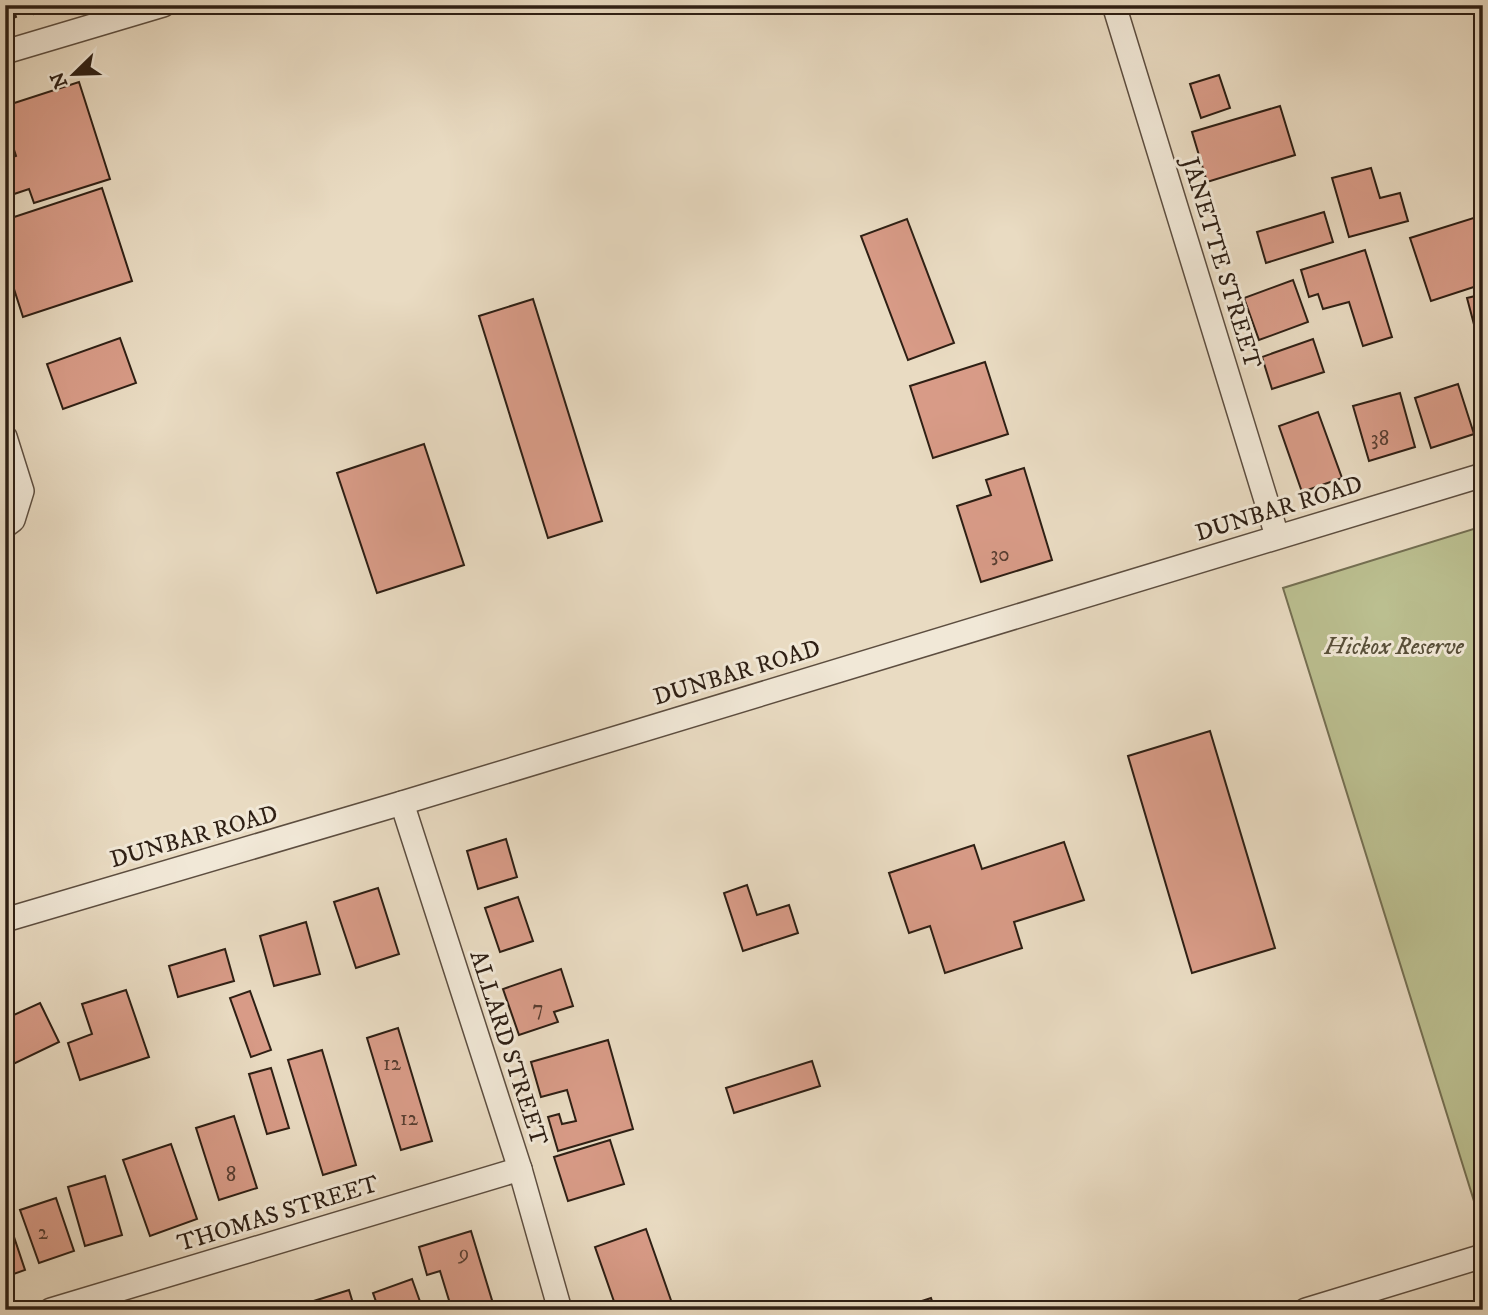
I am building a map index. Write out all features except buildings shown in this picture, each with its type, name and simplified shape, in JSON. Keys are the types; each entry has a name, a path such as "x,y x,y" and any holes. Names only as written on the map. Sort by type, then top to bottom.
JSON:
{"street":[{"path":"5,52 163,5"},
{"name":"JANETTE STREET","path":"1114,5 1277,536"},
{"path":"5,437 22,491 9,523"},
{"name":"DUNBAR ROAD","path":"5,920 402,803 1483,475"},
{"name":"ALLARD STREET","path":"402,803 520,1169 560,1310"},
{"name":"THOMAS STREET","path":"51,1310 520,1169"},
{"path":"1306,1310 1483,1256"}],"green space":[{"name":"Hickox Reserve","path":"1483,526 1483,1230 1283,588"}]}
